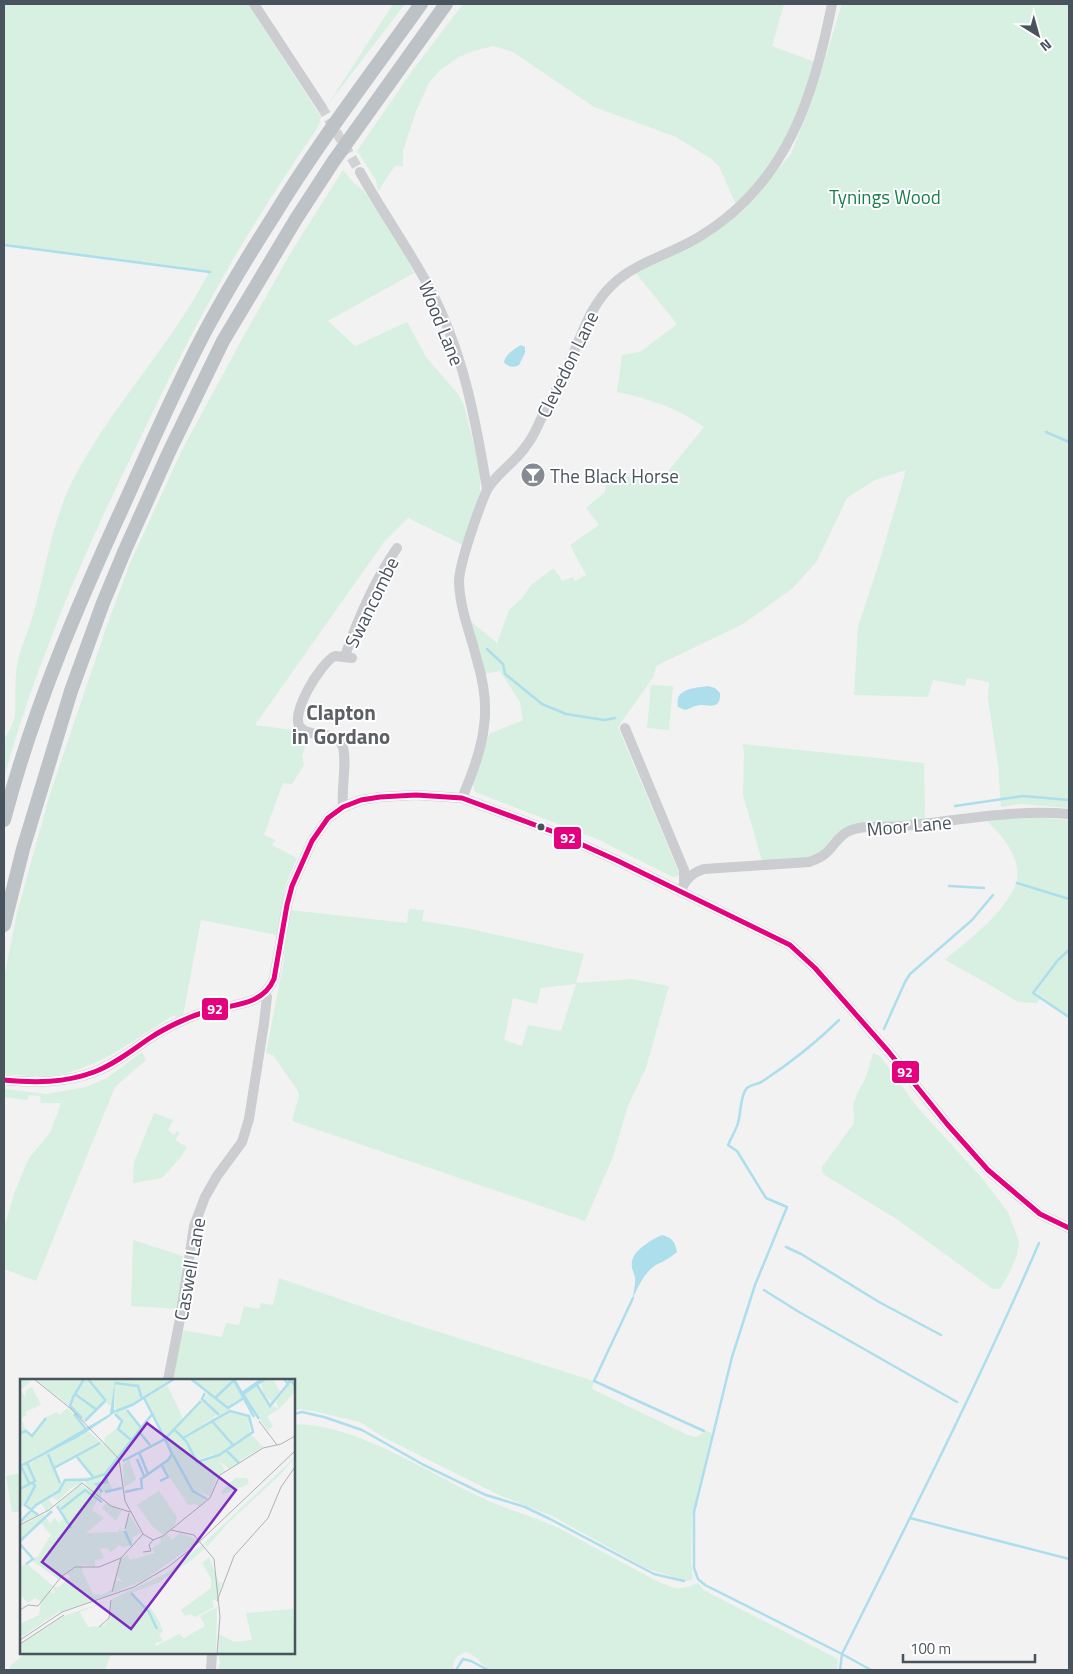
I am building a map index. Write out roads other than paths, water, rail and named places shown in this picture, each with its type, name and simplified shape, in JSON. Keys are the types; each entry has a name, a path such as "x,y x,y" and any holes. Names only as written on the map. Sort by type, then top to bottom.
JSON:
{"highway":[{"path":"4,820 19,766 36,716 82,595 203,335 273,216 338,120 421,4"},
{"path":"4,925 23,849 71,691 114,577 169,452 224,341 296,219 333,162 446,4"}],"street":[{"path":"254,4 321,106"},
{"name":"Clevedon Lane","path":"462,798 481,743 485,714 479,668 464,616 459,580 464,558 487,489 526,446 561,383 588,318 605,292 630,271 711,230 739,207 776,166 795,129 813,82 825,42 832,4"},
{"name":"Wood Lane","path":"360,172 431,290 454,343 476,429 487,489"},
{"name":"Swancombe","path":"343,807 342,794 345,756 343,747 332,737 302,730 297,721 299,709 325,663 335,656 348,657 359,619 379,575 397,548"},
{"path":"625,728 684,870 683,886"},
{"path":"4,1080 29,1083 60,1081 94,1072 121,1059 152,1037 189,1018 205,1012 250,1002 265,992 274,979 287,905 294,880 321,826 335,812 360,800 397,796 462,798 554,832 683,886 769,936 790,946 815,968 988,1170 1040,1214 1069,1228"},
{"name":"Moor Lane","path":"683,886 695,872 704,869 809,862 827,852 837,840 848,832 861,828 933,823 1024,812 1069,814"},
{"name":"Caswell Lane","path":"168,1379 194,1226 205,1197 217,1176 242,1142 250,1118 264,1023 267,997 265,992"},
{"path":"211,1670 212,1654"}],"water":[{"path":"521,345 525,347 525,353 519,365 513,367 507,365 504,362 507,357"},
{"path":"708,686 715,688 720,693 717,704 711,706 698,705 685,710 678,707 679,696 682,693 687,690"},
{"path":"662,1235 673,1241 677,1252 648,1272 633,1298 635,1277 632,1262 634,1256 642,1247"}],"waterway":[{"path":"4,245 210,272"},
{"path":"1046,432 1069,442"},
{"path":"487,649 503,664 505,674 542,704 566,714 604,720 615,718"},
{"path":"955,806 1023,796 1069,800"},
{"path":"1017,883 1069,899"},
{"path":"949,886 984,888"},
{"path":"884,1029 910,974 972,920 993,895"},
{"path":"1069,950 1058,960 1033,993 1069,1017"},
{"path":"839,1020 793,1060 761,1082 746,1089 738,1123 728,1145 737,1151 766,1198 787,1207 755,1285 732,1357 694,1512 694,1568 698,1579 705,1585 842,1654 840,1670"},
{"path":"871,1670 842,1654 968,1398 1039,1243"},
{"path":"786,1247 801,1254 879,1302 941,1335"},
{"path":"764,1290 957,1402"},
{"path":"633,1298 594,1381 704,1431"},
{"path":"295,1414 302,1412 324,1417 362,1430 422,1464 486,1495 525,1507 654,1574 684,1581"},
{"path":"910,1518 1069,1559"},
{"path":"456,1670 463,1659 488,1670"}],"tunnel":[{"path":"321,106 360,172"}],"place":[{"name":"The Black Horse","path":"533,475"}],"district":[{"name":"Clapton in Gordano","path":"341,724"}],"park label":[{"name":"Tynings Wood","path":"885,196"}]}
